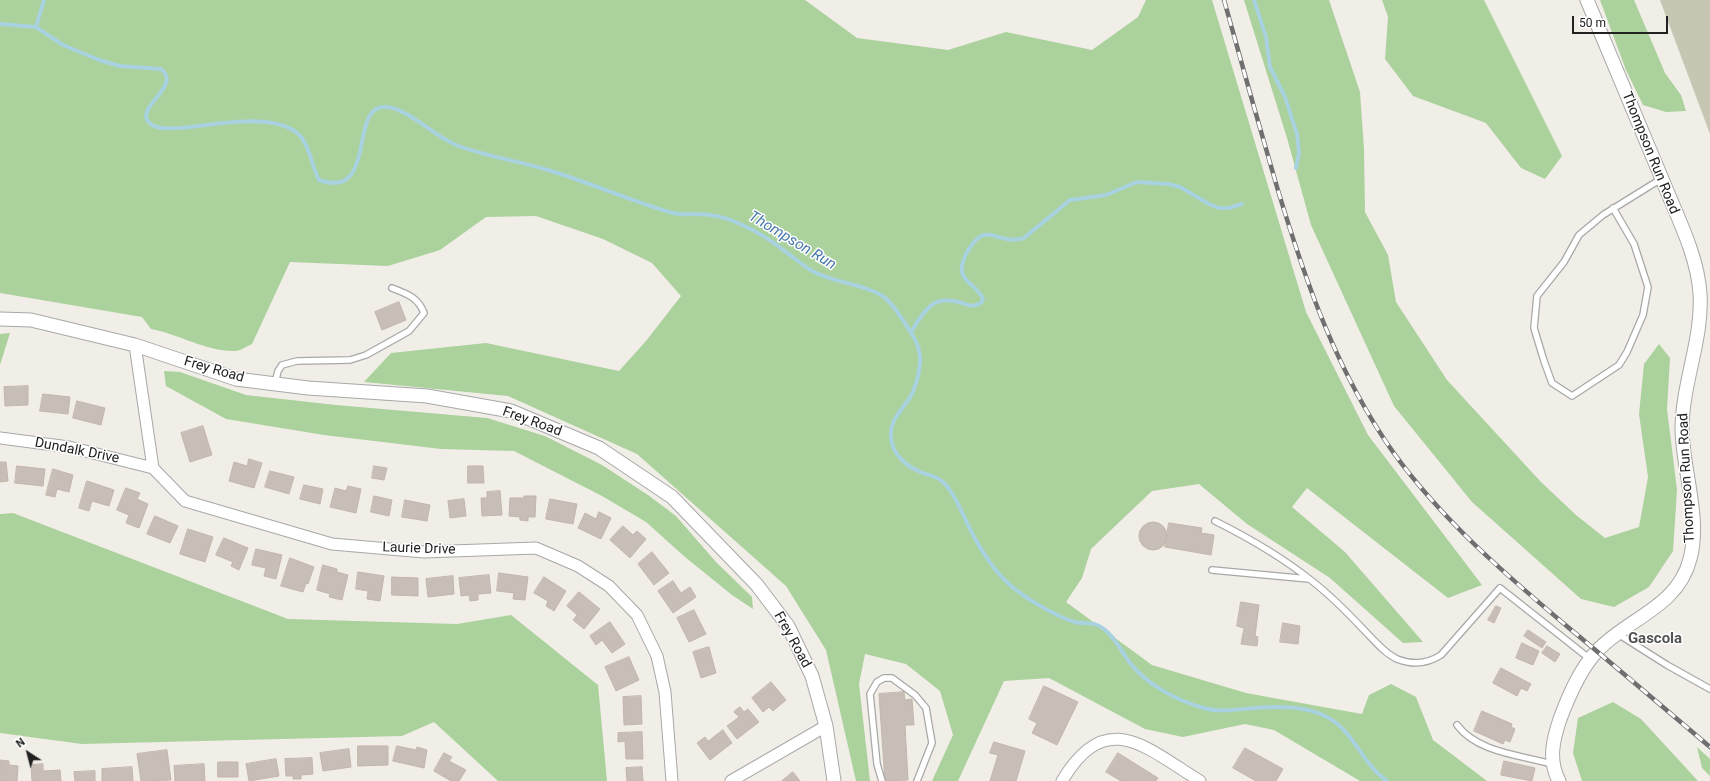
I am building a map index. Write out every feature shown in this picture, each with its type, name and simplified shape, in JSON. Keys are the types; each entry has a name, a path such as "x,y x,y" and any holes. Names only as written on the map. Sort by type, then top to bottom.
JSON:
{"street":[{"name":"Thompson Run Road","path":"1559,781 1551,754 1554,736 1577,680 1597,651 1618,633 1656,608 1668,598 1684,575 1690,560 1693,542 1682,437 1682,416 1685,391 1699,326 1700,290 1694,262 1661,178 1587,0"},
{"name":"Frey Road","path":"0,319 31,320 135,345 236,378 308,388 427,396 511,411 599,448 672,497 757,585 788,626 812,676 826,726 834,781"},
{"path":"135,345 152,468"},
{"name":"Dundalk Drive","path":"0,438 69,447 152,468"},
{"name":"Laurie Drive","path":"152,468 186,501 332,544 424,552 536,548 578,566 609,586 637,615 657,656 665,692 672,781"},
{"path":"730,781 826,726"},
{"path":"1062,781 1074,763 1097,741 1108,738 1119,738 1134,742 1152,751 1200,781"}],"lane":[{"path":"1613,208 1634,244 1648,287 1643,315 1628,352 1619,365 1572,396 1552,382 1544,361 1534,328 1537,296 1564,262 1579,235 1613,208 1661,178"},
{"path":"275,384 278,371 282,365 297,361 350,360 366,355 409,331 424,313 421,304 414,297 392,288"},
{"path":"1215,521 1270,551 1309,579 1346,611 1387,653 1397,659 1410,663 1419,663 1433,660 1441,655 1500,588 1590,660"},
{"path":"1212,570 1309,579"},
{"path":"1618,633 1667,665 1710,689"},
{"path":"882,781 877,764 870,694 877,682 884,678 892,678 915,695 926,708 932,743 917,781"},
{"path":"1457,725 1463,733 1479,744 1495,750 1553,764"}],"shaded area":[{"path":"1660,0 1710,0 1710,134"}],"green space":[{"path":"0,0 805,0 857,38 948,50 1006,32 1092,50 1138,17 1146,0 1212,0 1306,312 1368,435 1482,585 1448,598 1307,488 1292,507 1345,552 1423,642 1403,643 1330,578 1247,524 1199,484 1152,491 1091,549 1082,578 1066,602 1152,665 1246,693 1362,714 1369,695 1391,684 1416,697 1433,740 1487,781 1360,781 1274,730 1245,724 1183,737 1145,729 1049,678 1004,681 958,781 932,781 953,735 940,691 906,664 865,654 859,684 870,781 856,781 826,650 786,586 637,454 508,396 364,382 391,353 486,343 619,371 646,341 681,296 652,263 603,239 536,216 486,217 440,250 388,266 290,262 252,344 237,351 214,349 151,329 142,317 0,293"},
{"path":"1244,0 1329,0 1360,92 1364,149 1365,212 1388,255 1396,302 1447,380 1541,482 1576,515 1605,538 1639,527 1648,477 1639,414 1644,364 1659,344 1670,358 1667,409 1677,490 1673,551 1649,587 1614,607 1581,599 1472,502 1394,406 1311,225 1287,138"},
{"path":"1382,0 1484,0 1562,156 1545,179 1521,168 1486,123 1413,96 1385,59 1388,17"},
{"path":"1600,0 1634,0 1665,73 1681,95 1686,111 1666,112 1643,105 1626,70"},
{"path":"10,333 0,365 0,334"},
{"path":"164,371 180,372 246,395 336,405 487,418 545,436 602,465 648,495 676,516 716,562 752,597 753,609 732,595 685,557 646,522 602,496 514,451 441,449 324,435 226,419 166,386"},
{"path":"13,513 288,619 457,624 511,615 598,685 607,781 498,781 434,722 402,736 82,744 0,733 0,514"},
{"path":"1613,702 1641,719 1698,781 1582,781 1573,753 1578,718"},
{"path":"1697,747 1710,759 1710,776 1702,768"}],"building":[{"path":"399,302 406,320 382,330 375,312"},
{"path":"28,386 28,405 5,406 4,387"},
{"path":"43,394 70,397 68,414 40,411"},
{"path":"77,401 105,408 101,425 73,418"},
{"path":"203,426 212,455 190,462 181,433"},
{"path":"249,459 262,463 254,488 229,481 234,462 247,466"},
{"path":"0,462 6,462 8,481 0,482"},
{"path":"17,466 45,469 43,486 15,483"},
{"path":"374,466 387,468 384,480 372,478"},
{"path":"468,466 483,466 484,483 468,483"},
{"path":"53,469 73,475 69,492 57,489 55,497 46,495"},
{"path":"270,471 294,477 289,494 265,487"},
{"path":"87,481 114,490 109,506 92,501 89,511 79,508"},
{"path":"304,485 323,489 320,504 300,499"},
{"path":"348,486 361,489 356,513 330,507 335,488 346,491"},
{"path":"126,488 140,493 137,499 148,504 139,528 126,523 129,515 117,510"},
{"path":"500,491 502,515 482,516 481,498 487,498 487,492"},
{"path":"374,496 392,500 389,516 371,512"},
{"path":"524,496 536,496 535,517 528,517 528,521 520,520 520,517 509,516 510,498 524,498"},
{"path":"464,499 466,516 450,518 448,501"},
{"path":"550,499 577,504 573,524 546,519"},
{"path":"405,500 430,505 427,521 402,517"},
{"path":"599,512 611,518 601,539 578,528 585,513 596,519"},
{"path":"155,516 178,526 170,543 147,534"},
{"path":"1153,522 1163,526 1167,536 1163,546 1153,550 1143,546 1139,536 1143,526"},
{"path":"1169,523 1202,528 1201,533 1214,535 1211,555 1165,547"},
{"path":"623,526 633,535 637,531 646,539 630,558 610,540"},
{"path":"188,529 213,537 205,562 180,554"},
{"path":"224,538 248,548 239,570 231,566 233,562 216,555"},
{"path":"256,549 282,555 276,579 264,576 266,568 252,565"},
{"path":"652,552 669,573 654,585 638,564"},
{"path":"290,558 314,567 308,584 306,583 303,592 281,586"},
{"path":"323,565 337,569 337,572 348,575 342,600 329,597 330,594 317,590"},
{"path":"358,572 384,576 380,601 367,599 368,591 356,589"},
{"path":"499,573 528,577 525,600 513,599 514,593 497,591"},
{"path":"489,575 491,593 478,594 478,600 470,601 469,595 461,596 459,578"},
{"path":"453,576 454,594 428,597 426,579"},
{"path":"392,577 418,578 418,596 392,595"},
{"path":"544,577 566,591 554,611 546,606 548,601 534,593"},
{"path":"673,581 681,593 690,587 696,597 673,613 658,591"},
{"path":"579,592 600,609 584,629 573,620 577,615 567,606"},
{"path":"1241,602 1259,605 1255,636 1258,637 1257,646 1241,644 1244,628 1237,626"},
{"path":"1496,606 1501,608 1494,623 1488,620"},
{"path":"694,610 706,634 689,642 677,618"},
{"path":"610,622 625,644 612,653 602,640 596,645 590,636"},
{"path":"1283,623 1300,626 1298,644 1280,642"},
{"path":"1528,630 1546,642 1542,648 1524,636"},
{"path":"1522,643 1539,651 1533,665 1516,658"},
{"path":"1547,646 1560,654 1555,662 1542,653"},
{"path":"709,647 716,673 701,678 693,652"},
{"path":"629,657 639,680 616,691 605,667"},
{"path":"1501,668 1531,684 1527,691 1521,688 1517,696 1493,683"},
{"path":"771,682 786,700 773,711 769,707 763,712 752,698"},
{"path":"1044,686 1078,702 1057,745 1032,733 1037,723 1029,719"},
{"path":"904,692 905,700 912,699 914,725 905,725 908,780 885,781 879,694"},
{"path":"641,696 642,724 624,725 623,697"},
{"path":"740,707 744,712 748,709 759,722 737,739 727,726 739,717 734,712"},
{"path":"1482,711 1512,724 1511,727 1515,729 1510,742 1505,740 1503,744 1474,731"},
{"path":"723,730 732,743 710,760 697,743 705,737 708,741"},
{"path":"642,732 643,759 626,759 625,741 618,742 618,733"},
{"path":"994,742 1025,751 1016,781 990,781 998,755 990,753"},
{"path":"358,746 388,746 388,765 358,766"},
{"path":"397,746 416,750 417,747 427,750 424,768 393,761"},
{"path":"1245,748 1283,769 1276,781 1256,781 1233,768"},
{"path":"349,749 351,767 323,771 320,753"},
{"path":"167,750 171,780 141,781 137,754"},
{"path":"444,753 452,757 449,761 466,770 459,781 451,781 434,771"},
{"path":"1118,753 1158,778 1156,781 1121,781 1106,772"},
{"path":"312,758 313,774 301,775 301,779 293,779 293,776 286,776 285,759"},
{"path":"276,759 279,776 249,781 246,764"},
{"path":"0,760 9,761 9,765 18,766 17,781 0,781"},
{"path":"1504,761 1535,768 1532,781 1501,775"},
{"path":"218,762 238,762 238,777 218,777"},
{"path":"43,764 43,771 60,770 61,781 32,781 31,765"},
{"path":"204,764 205,781 175,781 174,766"},
{"path":"132,767 133,781 102,781 102,769"},
{"path":"642,767 643,781 627,781 626,768"},
{"path":"95,771 95,781 75,781 74,772"},
{"path":"793,772 800,781 782,781"}],"waterway":[{"path":"36,27 44,0"},
{"path":"1254,0 1266,37 1270,67 1285,97 1297,134 1299,153 1296,168"},
{"name":"Thompson Run","path":"0,24 36,27 63,45 99,60 120,66 161,69 166,76 166,83 147,112 147,119 155,127 179,128 244,121 278,124 292,129 302,138 305,143 319,180 337,183 349,177 356,165 368,120 375,110 386,107 404,113 447,141 467,149 548,170 673,213 712,215 733,221 750,228 766,238 812,271 881,295 891,304 905,323 916,342 920,356 920,364 913,392 895,418 891,430 894,449 897,455 906,464 943,482 955,499 980,547 1005,581 1024,596 1059,616 1075,622 1094,624 1102,628 1112,636 1137,671 1154,685 1184,701 1204,708 1217,710 1273,707 1292,708 1319,713 1327,717 1344,731 1371,766 1387,781"},
{"path":"911,332 926,311 937,302 952,300 972,306 981,303 983,299 981,295 965,278 962,270 966,254 973,243 980,237 992,235 1014,240 1024,238 1070,200 1106,195 1137,182 1168,184 1180,187 1209,204 1219,208 1229,208 1242,204"}],"railway":[{"path":"1224,0 1277,187 1311,290 1324,324 1355,390 1393,452 1432,501 1498,567 1710,747"}],"district":[{"name":"Gascola","path":"1655,639"}]}
